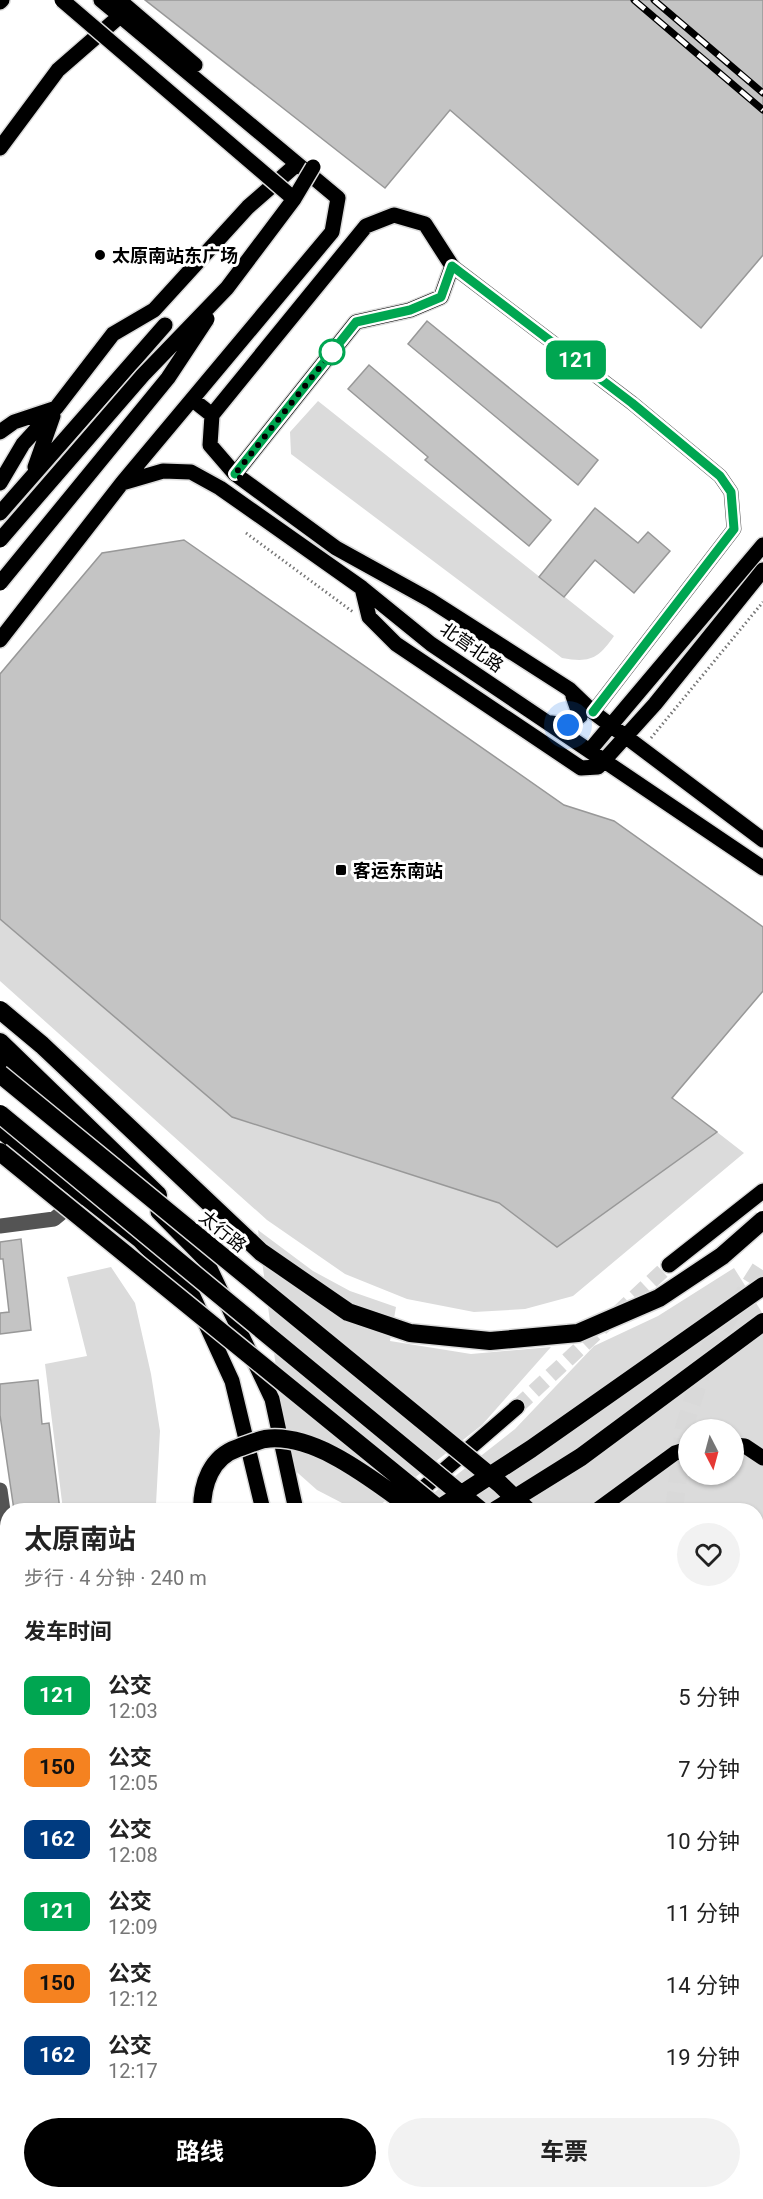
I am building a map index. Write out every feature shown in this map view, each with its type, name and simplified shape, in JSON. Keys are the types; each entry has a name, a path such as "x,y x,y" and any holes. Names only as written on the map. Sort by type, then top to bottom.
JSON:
{"highway":[{"path":"0,1010 42,1045 261,1252 348,1312 410,1333 490,1341 578,1333 659,1298 722,1256 763,1220"},
{"path":"0,1042 106,1142 203,1242"},
{"name":"太行路","path":"0,1074 500,1484 520,1503"},
{"path":"0,1114 472,1503"},
{"path":"0,1152 429,1503"},
{"path":"449,1503 531,1449 763,1286"},
{"path":"507,1503 581,1457 763,1322"},
{"path":"203,1503 204,1485 216,1463 232,1450 265,1439 298,1441 353,1466 404,1503"}],"main road":[{"path":"62,0 294,199"},
{"path":"0,583 168,378 227,288 294,199 313,167 119,8 101,0"},
{"path":"0,148 58,70 119,8"},
{"path":"0,640 122,483 332,232 338,198 119,8"},
{"path":"0,483 23,444 56,408 113,334 154,310 248,207 297,164"},
{"path":"193,400 212,415 366,226 393,215 425,224 452,266 441,297 410,310 356,322 235,474"},
{"path":"0,540 143,375 227,288"},
{"path":"0,513 165,325"},
{"path":"0,432 14,422 56,408"},
{"path":"32,475 56,408"},
{"name":"北营北路","path":"212,415 210,445 235,474 336,548 430,600 569,689 593,712 763,840"},
{"name":"北营北路","path":"122,483 163,471 192,472 220,488 362,588 431,644 763,868"},
{"path":"590,750 763,545"},
{"path":"362,588 369,617 396,644 581,768 598,767 656,704 763,570"},
{"path":"548,723 568,725 580,716 578,705 569,689"},
{"path":"0,1056 207,1262 272,1399 294,1503"},
{"path":"0,1131 81,1197 139,1240 193,1296 232,1381 261,1503"},
{"path":"669,1265 763,1191"},
{"path":"406,1503 517,1407"},
{"path":"744,1446 763,1458"},
{"path":"607,1503 678,1452"}],"street":[{"path":"452,266 632,403 720,476 731,492 734,529 593,712"},
{"path":"0,1226 54,1219 81,1197"}],"path":[{"path":"246,533 356,615"},
{"path":"640,748 656,732 763,602"}],"shaded area":[{"path":"318,401 614,636 603,650 587,659 562,658 291,454 290,432"},
{"path":"0,919 232,1117 499,1203 557,1247 717,1132 744,1153 573,1296 525,1309 474,1312 407,1299 345,1274 267,1220 0,981"},
{"path":"258,1230 313,1271 350,1291 396,1307 390,1341 471,1354 551,1347 482,1425 383,1503 342,1503 317,1490 281,1458 280,1398"},
{"path":"111,1267 135,1303 151,1374 160,1431 156,1503 62,1503 45,1364 87,1356 67,1277"},
{"path":"734,1268 763,1314 763,1503 421,1503 515,1429 594,1346 658,1316"}],"building":[{"path":"145,0 763,0 763,255 701,328 450,110 385,188"},
{"path":"427,321 598,460 578,485 408,344"},
{"path":"369,365 551,520 529,546 425,460 428,457 348,389"},
{"path":"595,508 638,543 648,532 670,551 634,593 595,560 564,597 539,577"},
{"name":"客运东南站","path":"184,540 564,805 614,821 763,927 763,991 672,1098 717,1132 557,1247 499,1203 232,1117 0,919 0,674 102,553"},
{"path":"21,1239 31,1330 0,1334 0,1313 9,1312 3,1259 0,1259 0,1242"},
{"path":"38,1380 42,1424 49,1423 59,1503 13,1503 0,1415 0,1384"}],"tunnel":[{"path":"675,1503 684,1428 709,1349 763,1264"},
{"path":"517,1407 669,1265"}],"railway":[{"path":"634,0 763,110"},
{"path":"654,0 763,93"}],"bus line":[{"name":"121","path":"235,474 356,322 410,310 441,297 452,266 632,403 720,476 731,492 734,529 593,712"}],"place":[{"name":"太原南站东广场","path":"100,255"},
{"name":"客运东南站","path":"341,870"}],"route":[{"path":"332,352 235,474 336,548 430,600 569,689 578,705 580,716 568,725"}]}
